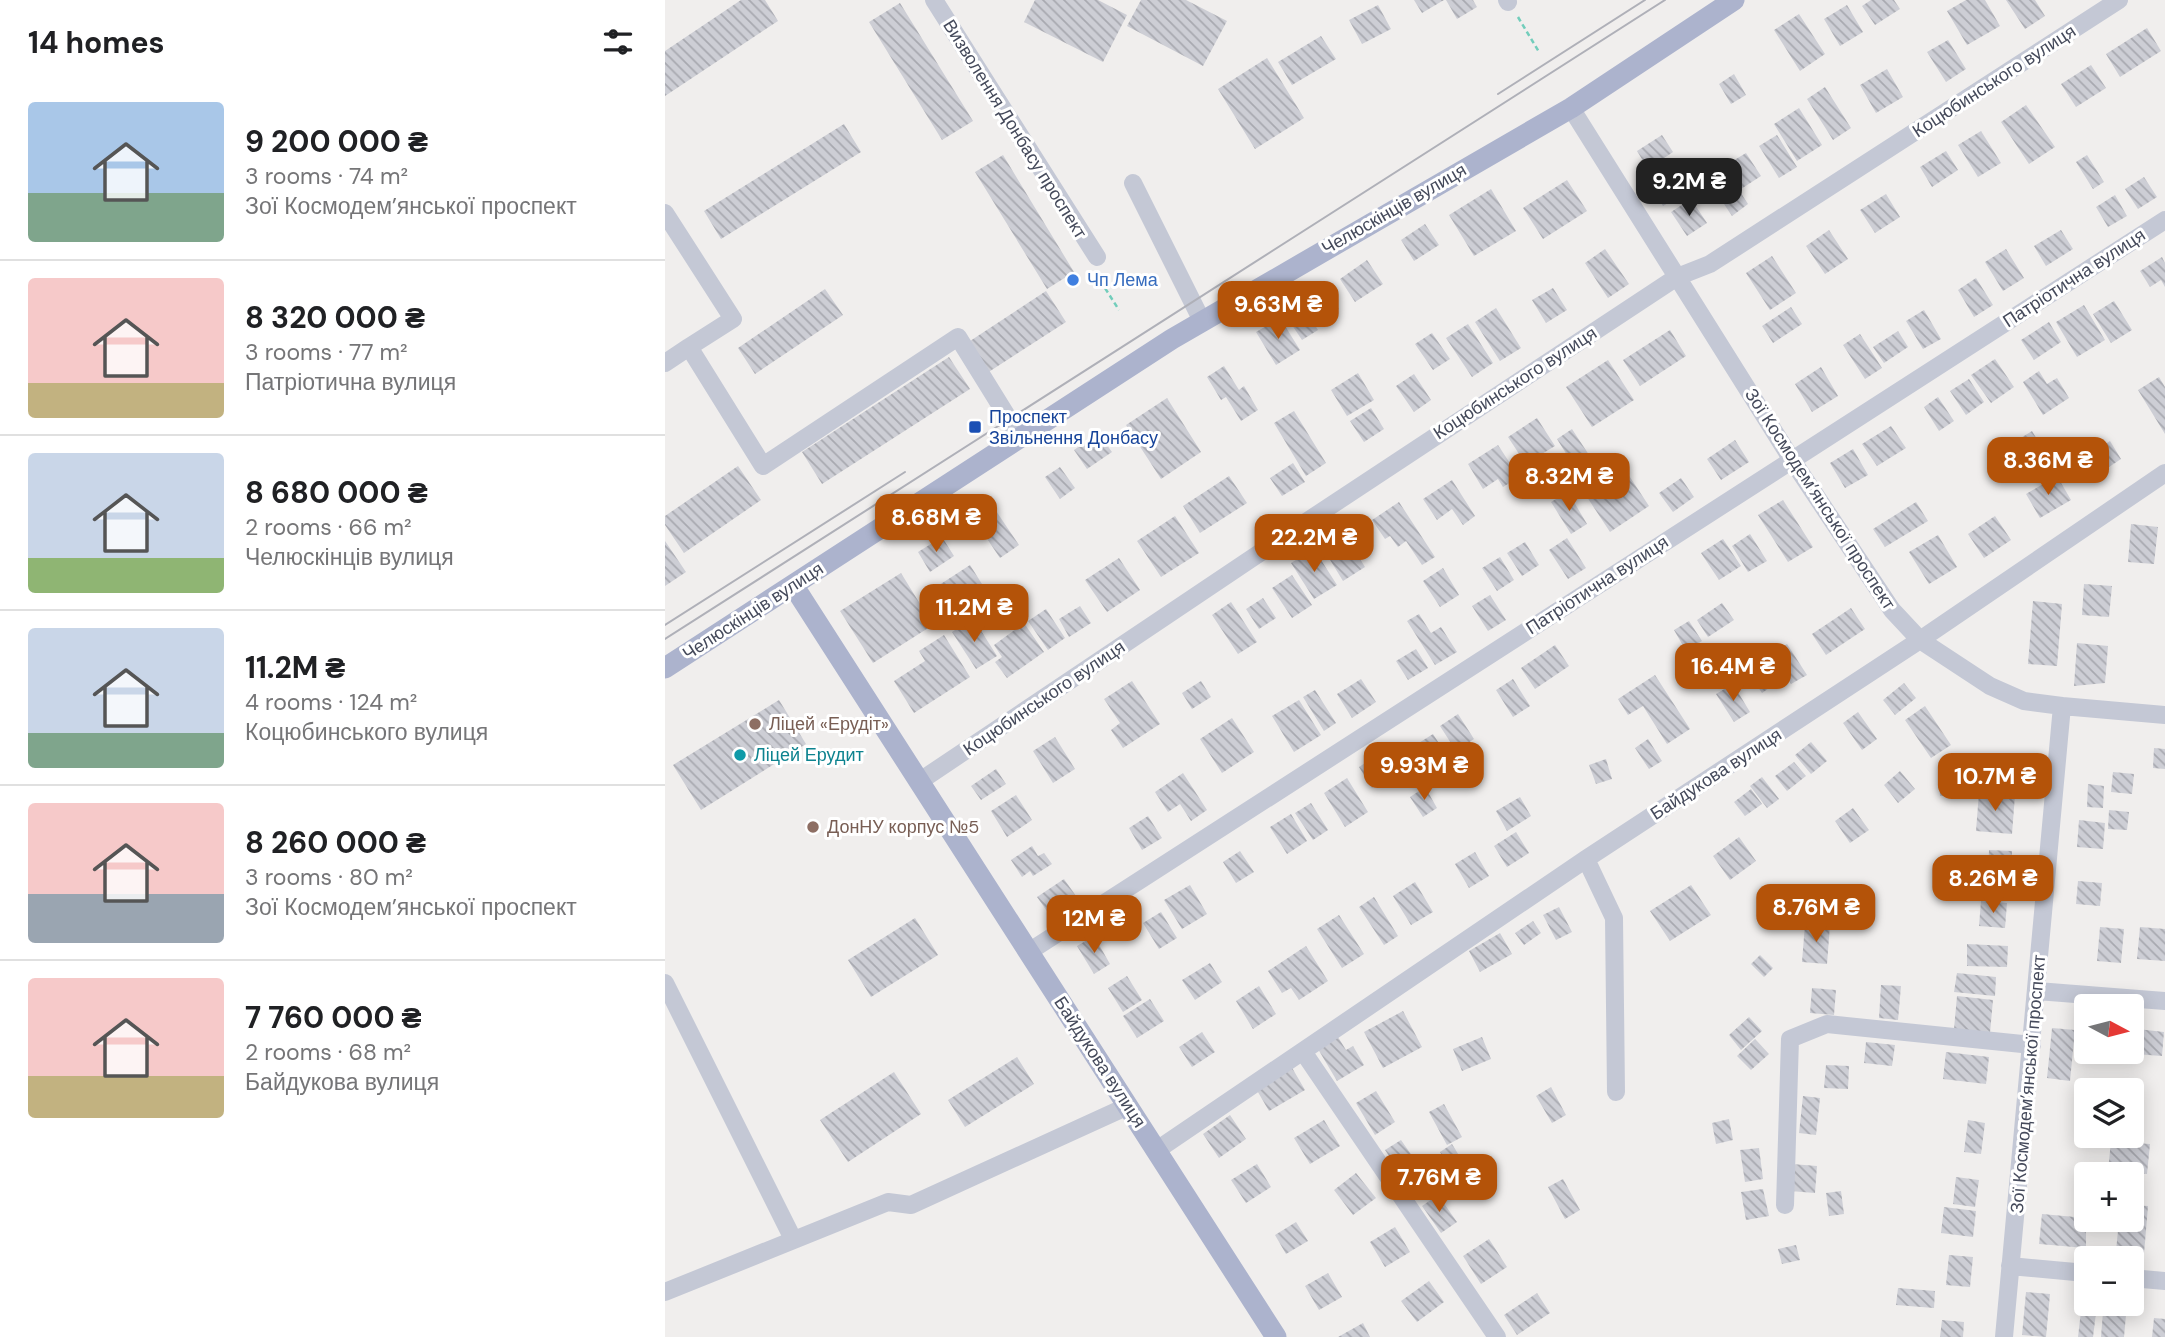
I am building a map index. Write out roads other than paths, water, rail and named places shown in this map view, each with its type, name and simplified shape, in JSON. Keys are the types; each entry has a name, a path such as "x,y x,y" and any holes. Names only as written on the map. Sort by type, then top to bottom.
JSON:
{"main road":[{"name":"Челюскінців вулиця","path":"665,668 1202,321 1571,108 1734,0"},
{"name":"Байдукова вулиця","path":"793,585 1276,1337"}],"street":[{"name":"Визволення Донбасу проспект","path":"934,0 1097,257"},
{"name":"Коцюбинського вулиця","path":"920,781 1677,277 1710,264 2119,0"},
{"name":"Зої Космодем’янської проспект","path":"1571,108 1791,460 1892,610 1920,640 1990,686 2024,701 2062,706 2004,1337"},
{"path":"1133,183 1202,321"},
{"path":"665,213 733,319 665,363"},
{"name":"Патріотична вулиця","path":"1030,951 2165,220"},
{"path":"689,347 763,466 958,337 1020,438"},
{"name":"Байдукова вулиця","path":"1157,1150 1304,1053 1586,859 1920,640 2165,473"},
{"path":"2062,706 2165,715"},
{"path":"1586,859 1614,918 1616,1092"},
{"path":"665,983 793,1239"},
{"path":"2037,991 2165,1001"},
{"path":"1785,1205 1790,1039 1827,1024 2032,1045"},
{"path":"1304,1053 1497,1337"},
{"path":"665,1292 888,1202 911,1205 1128,1106"},
{"path":"2010,1266 2074,1272"},
{"path":"2144,1279 2165,1281"}],"tram line":[{"path":"1498,94 1645,0"},
{"path":"665,639 1665,0"},
{"path":"665,625 905,472"}],"place":[{"name":"Чп Лема","path":"1073,280"},
{"name":"Проспект Звільнення Донбасу","path":"975,427"},
{"name":"Ліцей «Ерудіт»","path":"755,724"},
{"name":"Ліцей Ерудит","path":"740,755"},
{"name":"ДонНУ корпус №5","path":"813,827"}]}
